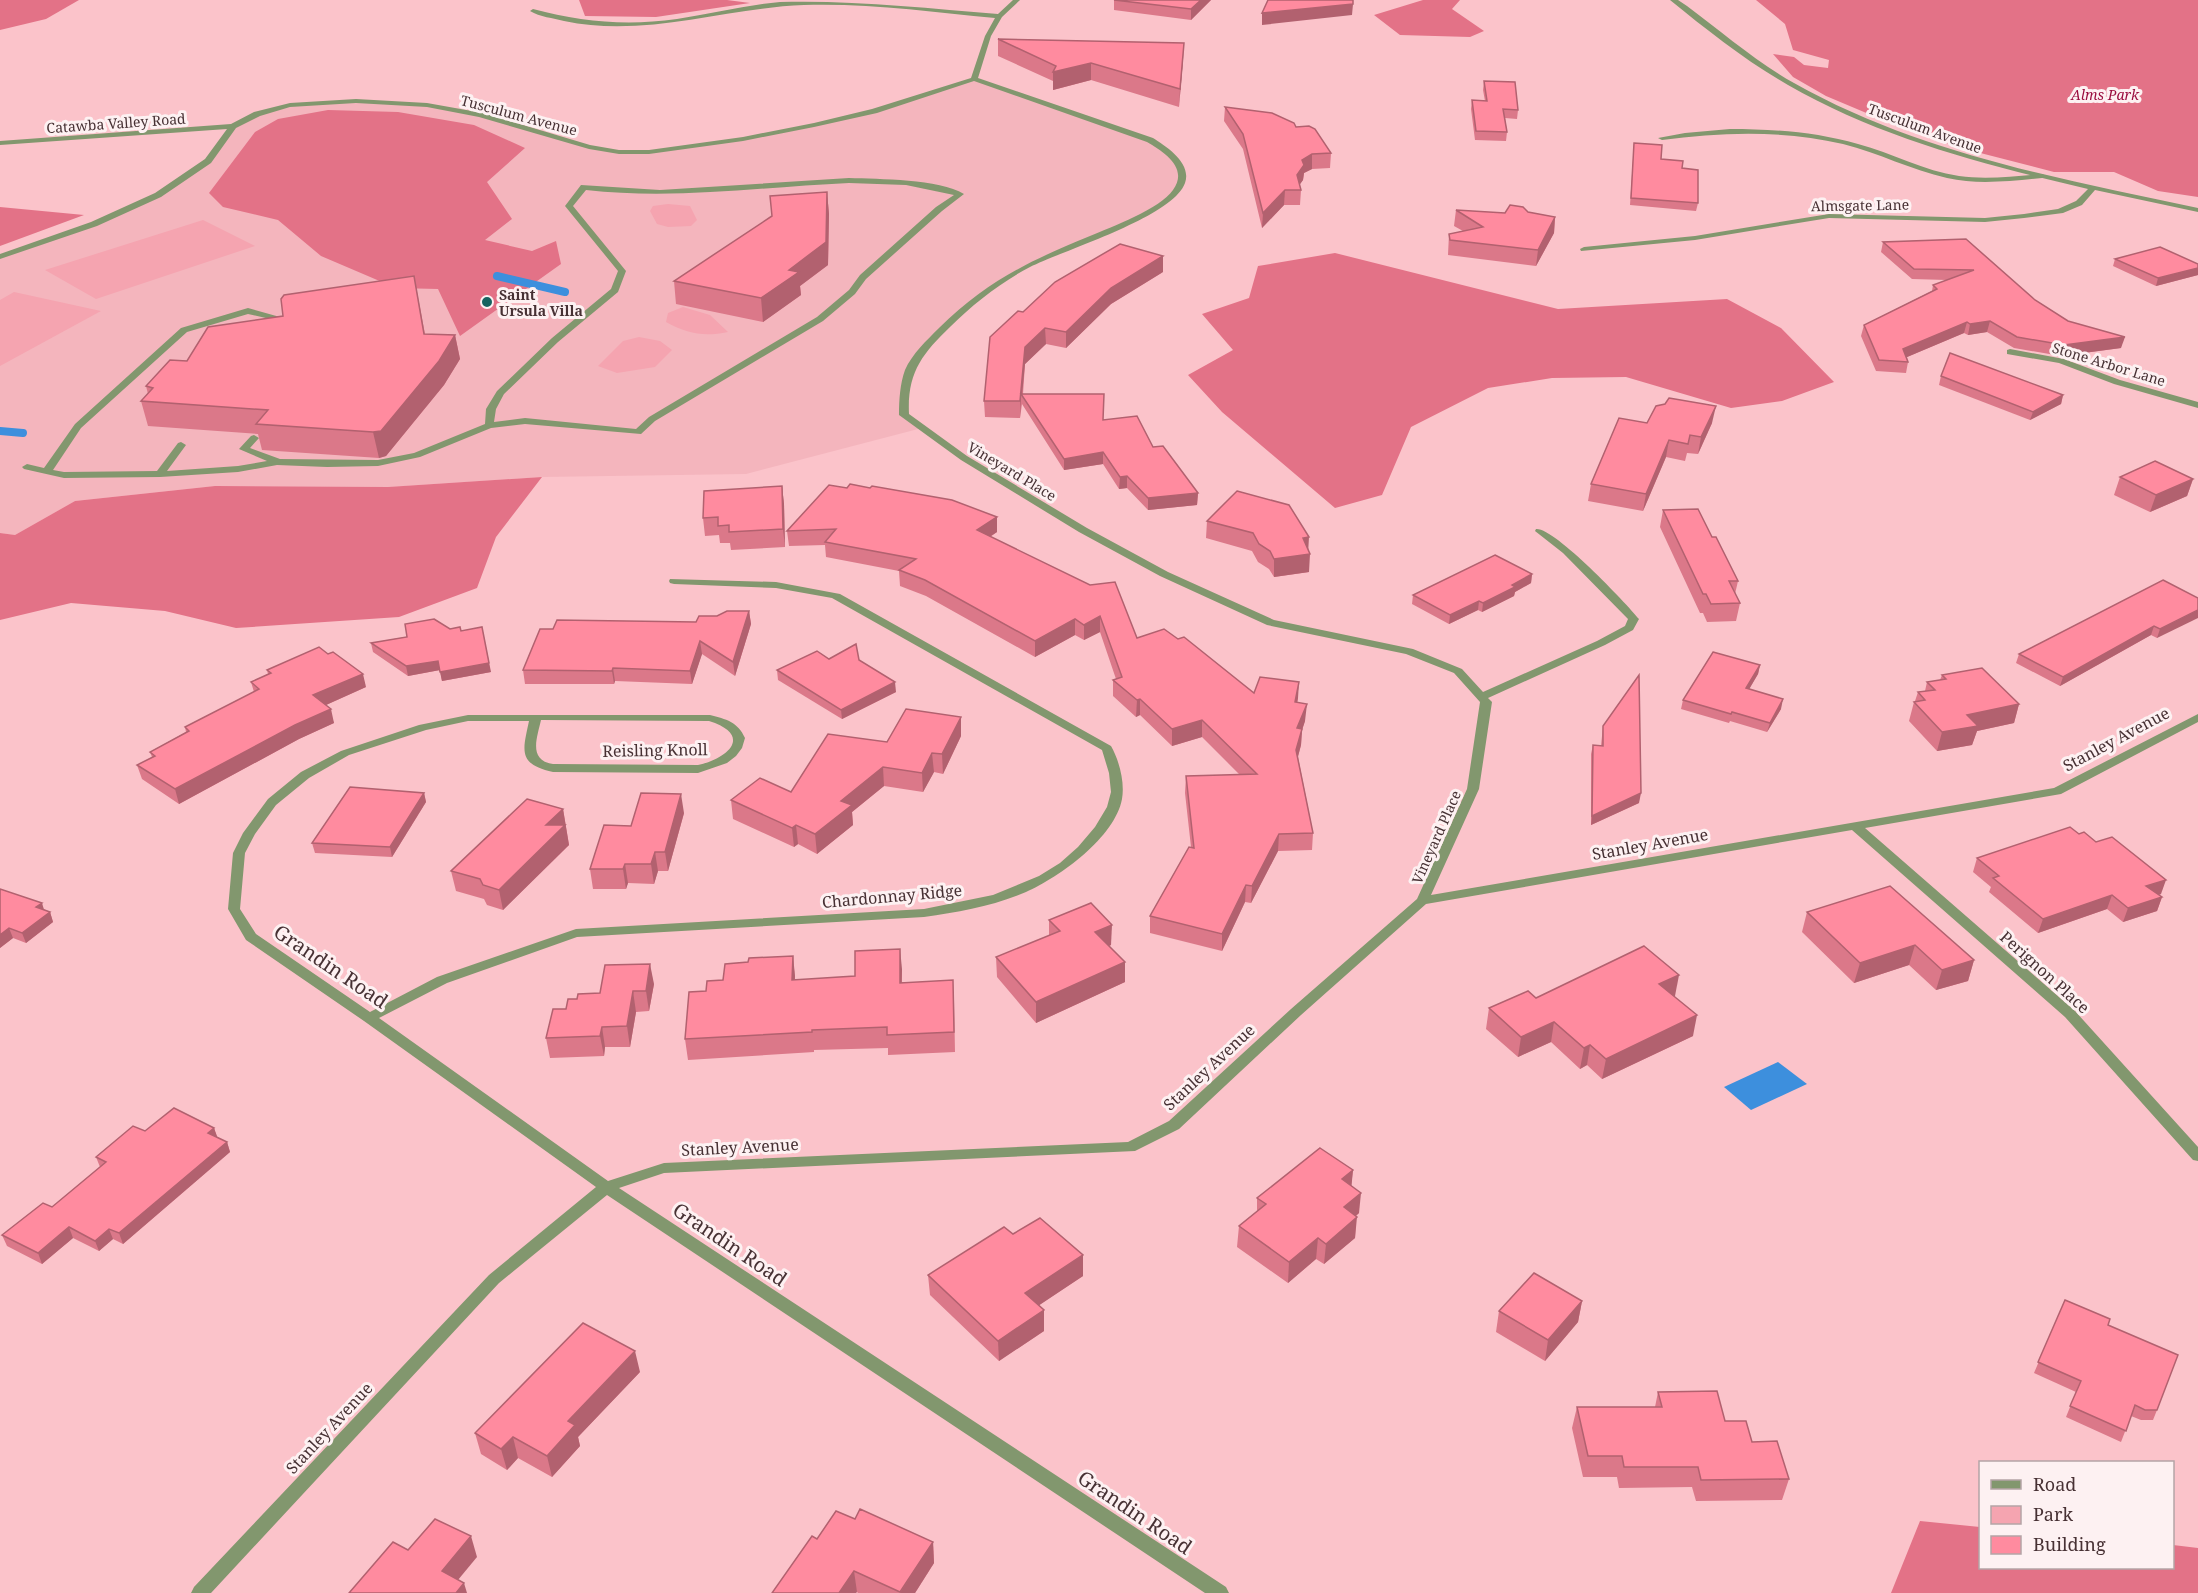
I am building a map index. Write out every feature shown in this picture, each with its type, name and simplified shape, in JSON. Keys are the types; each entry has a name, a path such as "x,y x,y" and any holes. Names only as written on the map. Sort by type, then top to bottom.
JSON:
{"street":[{"path":"974,80 988,36 999,16 1017,0"},
{"path":"533,11 567,21 634,25 769,6 826,1 999,16"},
{"name":"Tusculum Avenue","path":"1679,1 1745,55 1803,91 1863,118 1933,145 2004,168 2198,210"},
{"name":"Tusculum Avenue","path":"0,256 94,224 158,195 208,161 233,126 257,114 299,104 392,102 427,105 480,115 589,147 631,153 658,152 814,125 874,111 974,80"},
{"name":"Vineyard Place","path":"974,80 1150,140 1178,162 1182,171 1182,182 1176,193 1163,204 1099,236 1027,265 958,315 912,363 903,399 904,415 964,458 1083,530 1164,574 1271,623 1409,651 1458,671 1486,702 1473,789 1422,901"},
{"name":"Catawba Valley Road","path":"0,143 233,126"},
{"path":"1662,138 1696,133 1770,131 1846,142 1946,176 1971,180 1995,180 2042,176"},
{"path":"27,467 64,475 160,474 238,469 277,462 378,463 417,456 489,425 525,421 638,432 652,419 820,319 852,292 862,277 939,209 960,194 905,183 861,180 698,191 612,192 584,187 570,206 622,271 615,290 555,340 500,393 491,409 489,425"},
{"name":"Almsgate Lane","path":"1584,249 1695,238 1829,216 1985,220 2025,216 2060,211 2079,203 2094,187"},
{"path":"47,471 59,457 65,440 78,426 184,330 248,311 283,319"},
{"name":"Stone Arbor Lane","path":"2010,352 2061,361 2117,382 2198,405"},
{"path":"254,438 244,449 277,462"},
{"path":"160,474 181,445"},
{"path":"1481,697 1601,643 1629,628 1634,619 1567,551 1540,531"},
{"name":"Chardonnay Ridge","path":"369,1018 442,980 576,933 924,913 959,908 1005,897 1034,884 1089,845 1110,815 1116,797 1116,775 1107,748 836,596 808,588 777,584 674,580"},
{"name":"Reisling Knoll","path":"234,909 239,854 249,832 273,802 306,776 345,753 423,727 468,718 536,717 710,718 730,724 740,736 740,743 730,756 713,767 698,769 553,768 543,766 531,756 529,749 536,717"},
{"name":"Stanley Avenue","path":"200,1593 494,1279 606,1187 664,1168 1130,1147 1174,1125 1296,1012 1422,901 2057,791 2198,717"},
{"name":"Perignon Place","path":"1856,826 2070,1014 2198,1156"},
{"name":"Grandin Road","path":"234,909 251,937 606,1187 1220,1593"}],"shaded area":[{"name":"Saint Ursula Villa","path":"974,79 1150,140 1164,149 1182,171 1176,193 1125,224 1027,265 958,315 912,363 904,415 922,428 746,474 542,477 388,487 215,486 75,501 15,535 0,533 0,257 136,206 208,161 233,126 257,114 309,103 392,102 458,110 589,147 631,153 743,139 875,111"}],"green space":[{"path":"0,0 79,0 46,19 0,30"},
{"path":"579,0 727,0 750,3 656,17 585,16"},
{"path":"1423,0 1460,0 1452,9 1484,31 1470,37 1400,35 1374,15"},
{"name":"Alms Park","path":"1756,0 2198,0 2198,197 2158,191 2114,172 2054,172 1957,147 1902,128 1826,96 1793,77 1773,54 1794,57 1804,65 1828,68 1829,60 1793,50 1785,24"},
{"path":"328,110 398,112 474,125 525,148 487,182 512,219 485,240 532,251 556,241 561,264 460,336 438,289 396,288 321,256 278,220 223,207 209,193 255,132 278,119"},
{"path":"668,204 690,206 697,220 691,226 668,227 657,224 650,211 653,206"},
{"path":"0,207 84,215 0,246"},
{"path":"203,220 255,246 96,299 45,270"},
{"path":"1335,253 1558,309 1727,299 1781,328 1834,382 1782,401 1731,408 1626,377 1552,378 1488,388 1411,427 1382,495 1335,508 1222,412 1188,375 1233,350 1202,314 1249,298 1258,266"},
{"path":"14,292 101,311 0,366 0,300"},
{"path":"683,307 710,315 728,332 696,333 666,322 668,313"},
{"path":"639,337 660,341 672,350 655,367 617,373 598,366 623,341"},
{"path":"542,477 496,537 477,588 399,617 236,628 165,611 71,603 0,620 0,533 15,535 75,501 215,486 388,487"},
{"path":"1920,1521 1979,1527 1979,1569 2174,1569 2174,1545 2198,1548 2198,1593 1891,1593"}],"water":[{"path":"1778,1062 1807,1084 1751,1110 1724,1087"}],"building":[{"path":"1114,0 1201,0 1191,9"},
{"path":"1268,0 1353,0 1353,4 1262,13"},
{"path":"998,39 1184,43 1180,89 1091,63 1053,72 1056,66"},
{"path":"1484,81 1515,82 1518,110 1503,109 1507,132 1476,131 1472,100 1487,101"},
{"path":"1225,107 1272,113 1294,123 1296,127 1309,126 1315,129 1331,153 1312,154 1302,160 1304,165 1297,175 1301,190 1285,190 1263,213 1243,134"},
{"path":"1634,143 1662,145 1661,159 1683,161 1682,168 1698,170 1698,203 1631,198"},
{"path":"827,192 826,242 789,270 799,272 761,298 674,281 772,216 770,196"},
{"path":"1510,205 1523,207 1528,212 1555,217 1538,250 1450,240 1449,234 1483,227 1456,210 1505,213"},
{"path":"1966,239 2035,300 2068,321 2125,337 2064,345 2017,337 1990,321 1970,324 1967,322 1903,349 1908,362 1879,360 1864,325 1937,289 1933,285 1974,270 1914,269 1883,242"},
{"path":"1120,244 1163,256 1111,288 1066,332 1045,328 1025,347 1020,401 984,401 990,337 1018,311 1023,312 1055,282"},
{"path":"2160,247 2198,264 2198,268 2158,278 2115,259"},
{"path":"414,276 424,334 455,335 439,361 381,431 256,424 268,410 141,401 153,388 146,386 170,360 187,361 208,327 283,316 281,299 284,295"},
{"path":"1950,353 2063,395 2033,412 1941,376"},
{"path":"1021,394 1104,394 1103,420 1137,416 1153,447 1163,446 1198,493 1148,498 1127,476 1120,477 1103,452 1064,459"},
{"path":"1669,398 1716,406 1701,437 1690,435 1688,444 1669,440 1646,494 1591,484 1619,418 1647,423 1656,406 1665,404"},
{"path":"2155,461 2193,479 2156,495 2120,477"},
{"path":"850,484 952,500 997,517 977,530 1090,585 1115,582 1137,638 1164,629 1178,639 1184,637 1254,693 1260,677 1299,682 1295,702 1307,704 1297,728 1302,729 1296,750 1313,833 1279,834 1252,886 1246,885 1222,934 1150,916 1189,847 1194,848 1186,776 1257,774 1202,720 1172,729 1140,699 1137,700 1113,680 1122,677 1100,616 1084,625 1075,619 1035,641 925,580 899,570 916,559 825,542 836,529 787,531 829,485 847,488"},
{"path":"782,486 783,529 729,532 729,525 718,526 718,517 703,518 704,491"},
{"path":"1237,491 1289,505 1309,537 1303,538 1310,554 1274,559 1270,551 1259,544 1253,533 1207,521"},
{"path":"1698,509 1712,537 1716,537 1738,581 1729,581 1740,603 1711,604 1706,594 1703,594 1663,510"},
{"path":"1495,555 1532,574 1512,585 1515,587 1483,603 1479,601 1450,615 1413,595"},
{"path":"2163,580 2198,598 2198,610 2160,629 2154,626 2063,677 2019,654"},
{"path":"727,611 749,611 733,662 700,641 690,671 613,668 612,671 523,670 540,629 553,629 557,620 696,622 699,616 717,616"},
{"path":"434,619 450,629 460,627 461,631 482,627 489,663 440,672 438,661 406,666 371,643 407,637 405,624"},
{"path":"856,644 859,660 895,682 841,710 777,670 817,651 829,659"},
{"path":"319,647 328,654 333,652 363,674 313,695 331,709 295,725 175,789 137,765 155,756 150,752 189,731 185,727 259,689 251,682 271,673 267,670"},
{"path":"1713,652 1760,665 1746,688 1783,699 1770,723 1683,700"},
{"path":"1982,668 2019,704 1967,715 1978,726 1942,732 1914,702 1925,700 1918,692 1935,690 1927,682 1946,679 1942,675"},
{"path":"1639,675 1641,793 1592,816 1593,745 1603,746 1603,726"},
{"path":"906,709 961,717 942,754 932,753 922,773 883,767 841,801 852,805 815,834 796,825 792,828 731,800 760,778 791,792 828,734 887,742"},
{"path":"350,787 424,793 390,847 312,843"},
{"path":"641,793 681,794 665,852 655,852 651,864 625,864 623,869 590,869 604,825 631,826"},
{"path":"527,799 563,809 546,825 565,825 499,890 483,885 480,879 451,871"},
{"path":"2070,827 2079,834 2084,832 2096,842 2112,837 2166,880 2146,886 2162,897 2128,908 2112,895 2043,919 1993,878 1999,876 1977,858"},
{"path":"1890,886 1974,960 1942,970 1915,945 1860,963 1807,912"},
{"path":"0,889 42,903 36,907 50,912 22,933 9,928 0,935"},
{"path":"1091,903 1112,925 1095,932 1125,962 1036,1002 996,957 1060,931 1049,920"},
{"path":"1644,946 1679,975 1659,984 1697,1015 1606,1059 1590,1045 1584,1048 1554,1022 1521,1037 1489,1008 1528,991 1536,998"},
{"path":"900,949 900,983 953,980 954,1032 887,1035 887,1027 685,1039 689,992 706,991 707,981 723,980 725,964 748,962 749,958 793,956 792,980 855,976 855,951"},
{"path":"650,964 646,991 633,991 627,1026 602,1027 600,1036 546,1038 553,1009 566,1009 568,999 577,999 578,994 600,993 605,965"},
{"path":"174,1108 214,1128 208,1133 227,1142 119,1233 109,1229 95,1241 69,1227 38,1253 2,1235 43,1203 52,1207 106,1162 96,1157 133,1126 145,1131"},
{"path":"1320,1148 1353,1170 1342,1179 1361,1193 1344,1207 1357,1217 1326,1244 1318,1238 1289,1262 1239,1226 1266,1204 1257,1198"},
{"path":"1040,1218 1083,1255 1025,1293 1044,1310 998,1341 928,1275 1004,1227 1013,1234"},
{"path":"1534,1273 1582,1301 1548,1340 1499,1311"},
{"path":"2065,1300 2110,1319 2108,1325 2178,1355 2157,1410 2145,1410 2135,1405 2126,1431 2070,1406 2081,1381 2038,1362"},
{"path":"583,1323 635,1351 568,1421 575,1425 547,1456 513,1437 501,1449 475,1433"},
{"path":"1717,1391 1725,1421 1746,1421 1752,1442 1777,1441 1789,1479 1701,1480 1698,1467 1624,1467 1622,1456 1588,1456 1577,1407 1662,1407 1658,1392"},
{"path":"860,1509 933,1542 900,1592 854,1571 839,1593 772,1593 812,1536 817,1539 836,1511 855,1519"},
{"path":"435,1519 471,1536 442,1571 464,1583 456,1593 349,1593 393,1542 408,1550"}],"waterway":[{"path":"497,276 565,292"},
{"path":"0,431 23,433"}],"place":[{"name":"Saint Ursula Villa","path":"487,302"}]}
